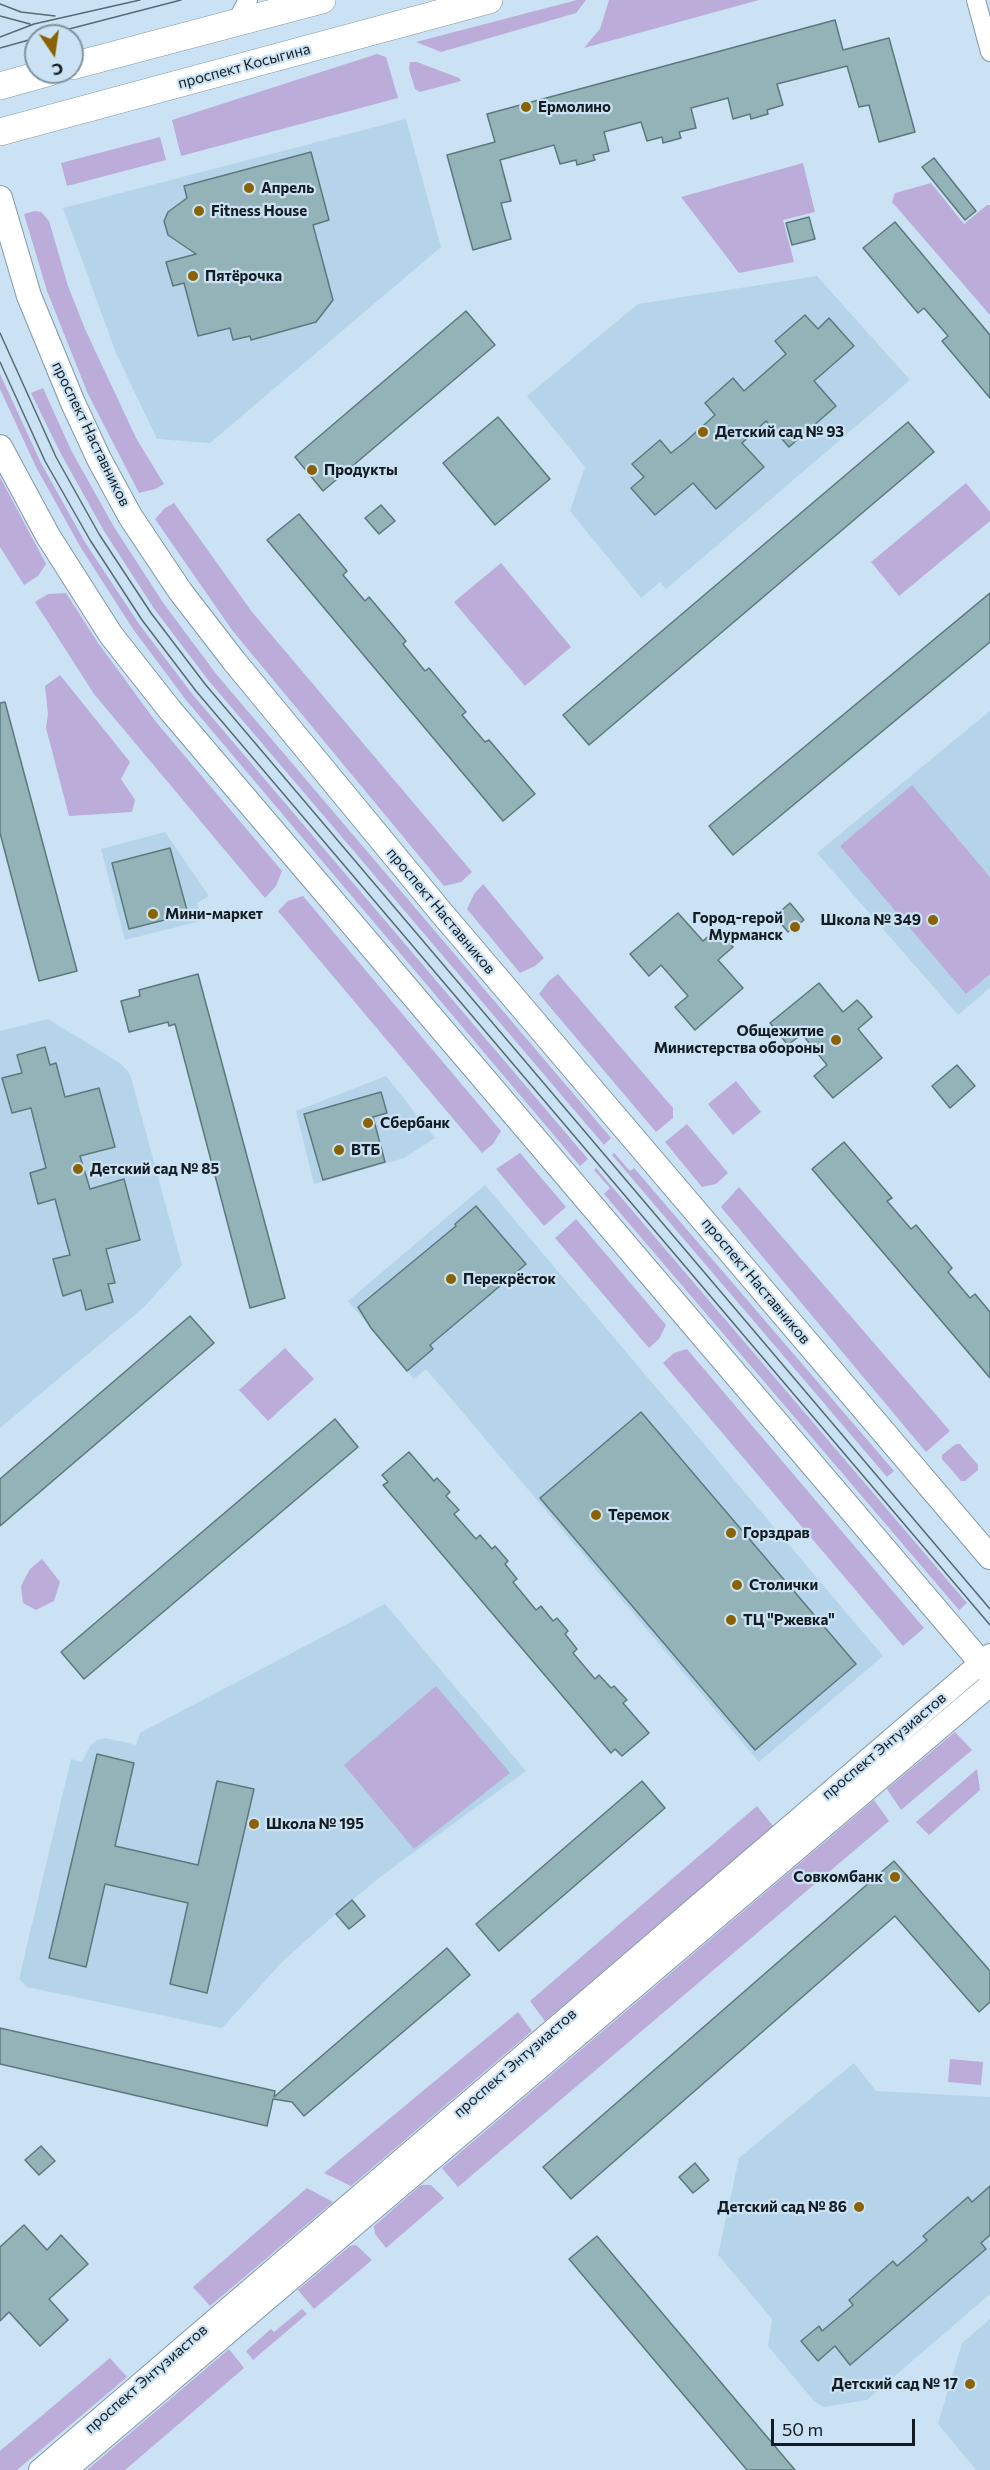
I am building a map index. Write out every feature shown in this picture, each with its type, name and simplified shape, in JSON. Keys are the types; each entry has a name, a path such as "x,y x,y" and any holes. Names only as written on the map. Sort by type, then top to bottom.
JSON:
{"main road":[{"path":"84,63 322,0"},
{"name":"проспект Косыгина","path":"0,132 489,0"},
{"path":"0,86 24,79"},
{"name":"проспект Наставников","path":"0,198 29,296 99,459 130,516 180,591 234,661 447,920 990,1557"},
{"path":"0,447 48,536 105,625 170,710 987,1663"}],"street":[{"path":"235,24 248,0"},
{"path":"976,0 990,52"},
{"name":"проспект Энтузиастов","path":"40,2470 987,1663"},
{"name":"проспект Энтузиастов","path":"66,2470 990,1685"}],"shaded area":[{"path":"577,0 586,0 576,13 441,52 416,42"},
{"path":"609,0 759,0 584,48 600,29"},
{"path":"377,54 386,57 398,98 181,156 172,120"},
{"path":"410,62 417,62 459,78 461,81 420,92 415,89 409,69"},
{"path":"406,119 441,247 210,443 157,439 116,353 63,208"},
{"path":"160,137 166,160 67,186 61,163"},
{"path":"803,163 815,212 783,220 794,262 739,273 681,197"},
{"path":"931,183 964,224 990,205 990,315 892,202 895,193"},
{"path":"41,212 49,221 68,286 85,329 136,438 164,484 155,489 139,493 88,394 47,291 24,214"},
{"name":"Детский сад № 93","path":"817,276 910,380 666,589 660,582 641,598 570,511 585,467 527,396 638,304"},
{"path":"0,374 41,463 86,544 139,624 193,695 588,1159 580,1166 186,700 133,629 81,548 36,467 0,389"},
{"path":"43,388 71,450 114,527 164,604 217,675 611,1138 604,1145 209,681 155,610 104,531 61,454 31,393"},
{"path":"0,477 46,564 38,576 24,585 0,547"},
{"path":"966,483 990,512 990,521 899,596 871,562"},
{"path":"174,503 252,612 472,872 461,882 444,886 232,630 155,519 165,508"},
{"path":"501,563 571,647 525,686 454,602"},
{"path":"66,593 98,643 156,722 282,871 276,886 265,898 94,694 35,602 48,594"},
{"path":"60,675 130,762 121,779 135,800 132,812 69,816 46,728 48,714 45,686"},
{"name":"Школа № 349","path":"990,711 990,988 958,1015 817,853"},
{"path":"912,785 990,877 990,974 966,994 840,846"},
{"path":"165,832 209,896 197,903 201,921 125,940 101,849"},
{"path":"483,884 544,958 535,966 520,973 467,909 474,894"},
{"path":"303,896 501,1131 493,1144 482,1153 278,911 288,901"},
{"path":"558,974 673,1108 673,1118 656,1132 539,994"},
{"name":"Детский сад № 85","path":"48,1019 120,1063 130,1074 182,1265 144,1307 0,1428 0,1031"},
{"path":"386,1076 435,1138 404,1158 314,1184 296,1111"},
{"path":"736,1081 761,1112 733,1135 708,1104"},
{"path":"687,1124 728,1173 716,1184 702,1187 665,1142"},
{"path":"520,1153 566,1207 544,1226 496,1169"},
{"path":"614,1153 630,1171 634,1168 894,1471 887,1477 612,1155"},
{"path":"596,1168 967,1603 959,1610 604,1194 610,1188 594,1170"},
{"path":"485,1185 883,1656 759,1762 426,1369 414,1379 348,1301"},
{"path":"739,1187 950,1431 926,1452 721,1207"},
{"path":"576,1219 666,1325 659,1339 649,1348 555,1238"},
{"path":"285,1348 314,1379 268,1421 239,1390"},
{"path":"687,1349 924,1628 903,1646 663,1363 674,1353"},
{"path":"956,1444 960,1444 978,1465 978,1470 965,1481 961,1481 942,1459 942,1455"},
{"path":"42,1559 60,1582 54,1601 36,1610 23,1603 21,1586 30,1569"},
{"name":"Школа № 195","path":"385,1604 526,1771 380,1877 336,1914 284,1960 222,2028 27,1987 19,1979 71,1759 82,1762 90,1746 97,1740 106,1738 136,1745 140,1733"},
{"path":"436,1686 510,1773 414,1849 344,1765"},
{"path":"955,1732 972,1750 901,1810 887,1789"},
{"path":"977,1769 980,1790 929,1835 916,1822"},
{"path":"874,1800 889,1821 458,2187 442,2168"},
{"path":"757,1806 773,1826 545,2021 530,2001"},
{"path":"518,2012 532,2031 351,2186 324,2173"},
{"path":"950,2059 983,2062 981,2085 948,2082"},
{"name":"Детский сад № 86","path":"854,2063 876,2091 990,2097 990,2294 867,2400 824,2407 815,2402 768,2346 772,2319 718,2255 739,2158"},
{"path":"421,2185 431,2185 444,2198 386,2248 375,2234 374,2226"},
{"path":"307,2188 333,2202 210,2306 193,2287"},
{"path":"356,2245 372,2260 314,2309 298,2290 350,2246"},
{"path":"302,2309 307,2314 253,2360 246,2351 271,2329 274,2332"},
{"name":"Детский сад № 17","path":"990,2319 990,2470 976,2470 938,2424 962,2343"},
{"path":"229,2349 244,2368 125,2470 87,2470"},
{"path":"110,2358 127,2377 17,2470 0,2470 0,2451"}],"building":[{"path":"835,20 843,50 889,38 915,132 879,142 869,105 859,107 847,66 777,84 783,105 767,110 768,114 751,119 750,114 733,119 728,98 691,108 696,128 679,132 681,138 663,143 662,137 647,141 641,122 604,132 609,151 593,155 595,160 577,165 576,160 560,164 554,145 500,160 511,201 501,203 511,239 473,250 447,155 495,142 487,114"},
{"path":"311,152 329,220 313,225 333,300 316,322 251,340 250,336 233,340 230,328 198,336 184,283 173,286 166,262 196,254 168,235 164,221 168,212 187,198 184,186"},
{"path":"934,158 976,211 965,220 922,167"},
{"path":"809,217 815,239 792,245 786,223"},
{"path":"895,222 990,335 990,398 942,341 948,336 924,308 918,313 863,248"},
{"path":"466,311 495,345 323,491 295,457"},
{"path":"805,315 818,329 829,318 854,346 814,381 836,406 789,447 766,421 742,443 764,467 716,509 693,483 655,515 631,488 644,477 632,464 660,440 671,453 685,442 715,415 705,403 733,378 744,391 786,354 775,341"},
{"path":"498,417 550,479 495,525 443,463"},
{"path":"908,422 934,452 589,745 563,715"},
{"path":"381,505 395,521 379,534 365,518"},
{"path":"299,514 347,571 343,575 365,601 369,597 406,641 403,644 425,671 429,668 466,712 462,715 485,742 489,740 535,794 503,821 267,540"},
{"path":"990,593 990,642 733,855 709,826"},
{"path":"5,702 77,971 39,981 0,833 0,703"},
{"path":"170,848 188,914 129,929 112,863"},
{"path":"790,903 804,920 788,932 775,916"},
{"path":"678,913 703,941 717,929 733,947 718,960 743,988 695,1030 675,1007 688,996 661,965 649,976 630,954"},
{"path":"198,974 285,1298 250,1308 175,1024 169,1026 168,1022 129,1032 121,1001 140,996 139,990"},
{"name":"Общежитие Министерства обороны","path":"819,983 843,1012 857,1000 863,1006 872,1017 858,1029 882,1058 833,1098 814,1076 827,1065 802,1034 788,1045 770,1023"},
{"path":"45,1047 50,1065 56,1063 65,1097 99,1088 115,1147 80,1156 90,1189 124,1179 140,1240 106,1249 115,1283 108,1284 113,1302 86,1310 81,1290 63,1296 53,1259 70,1255 55,1199 38,1204 30,1173 46,1168 31,1108 12,1113 2,1078 22,1073 17,1055"},
{"path":"957,1065 975,1086 950,1108 932,1086"},
{"path":"381,1092 387,1113 373,1117 385,1162 323,1180 304,1114"},
{"path":"844,1142 892,1198 887,1201 911,1229 916,1225 952,1268 948,1272 970,1298 975,1294 990,1312 990,1378 812,1169"},
{"name":"Перекрёсток","path":"476,1206 526,1264 430,1345 433,1349 407,1371 371,1328 358,1307 456,1226 455,1224"},
{"path":"190,1316 214,1343 0,1526 0,1479"},
{"name":"ТЦ \"Ржевка\"","path":"641,1412 856,1664 755,1750 540,1498"},
{"path":"335,1419 358,1447 84,1679 61,1652"},
{"path":"409,1452 434,1481 437,1478 450,1492 446,1496 459,1510 454,1514 476,1539 480,1535 492,1549 495,1546 508,1561 505,1564 517,1579 513,1582 536,1610 541,1606 553,1621 557,1618 568,1631 565,1634 577,1649 573,1653 595,1679 599,1675 627,1700 623,1703 649,1733 622,1756 615,1749 611,1753 383,1485 388,1482 382,1475"},
{"path":"97,1754 134,1763 115,1846 198,1865 217,1781 254,1789 207,1993 170,1984 188,1903 105,1884 86,1967 49,1958"},
{"path":"642,1781 665,1808 499,1951 476,1924"},
{"path":"894,1861 990,1971 990,2002 979,2012 895,1916 571,2199 543,2167"},
{"path":"352,1900 365,1916 349,1929 336,1914"},
{"path":"447,1948 470,1975 304,2116 292,2102 273,2099 267,2126 0,2064 0,2028 275,2091 274,2097"},
{"path":"41,2146 55,2161 39,2175 25,2160"},
{"path":"695,2163 709,2180 693,2193 679,2177"},
{"path":"990,2186 990,2235 981,2243 986,2249 850,2365 835,2346 818,2361 801,2341 819,2326 822,2331 853,2305 849,2300 893,2261 897,2266 927,2240 923,2236 968,2197 972,2202"},
{"path":"24,2225 47,2250 61,2235 88,2264 49,2299 68,2320 40,2346 9,2312 0,2321 0,2247"},
{"path":"597,2236 795,2470 747,2470 569,2259"}],"tram line":[{"path":"0,37 34,24 140,0"},
{"path":"84,25 181,0"},
{"path":"0,4 21,12 55,16"},
{"path":"0,16 30,24"},
{"path":"0,48 24,41"},
{"path":"0,333 56,457 99,534 151,613 205,684 990,1609"},
{"path":"0,362 45,461 90,540 142,620 196,691 990,1625"}],"place":[{"name":"Ермолино","path":"526,107"},
{"name":"Апрель","path":"249,188"},
{"name":"Fitness House","path":"199,211"},
{"name":"Пятёрочка","path":"193,276"},
{"name":"Детский сад № 93","path":"703,432"},
{"name":"Продукты","path":"312,470"},
{"name":"Мини-маркет","path":"153,914"},
{"name":"Школа № 349","path":"933,920"},
{"name":"Город-герой Мурманск","path":"795,927"},
{"name":"Общежитие Министерства обороны","path":"836,1040"},
{"name":"Сбербанк","path":"368,1123"},
{"name":"ВТБ","path":"339,1150"},
{"name":"Детский сад № 85","path":"78,1169"},
{"name":"Перекрёсток","path":"451,1279"},
{"name":"Теремок","path":"596,1515"},
{"name":"Горздрав","path":"731,1533"},
{"name":"Столички","path":"737,1585"},
{"name":"ТЦ \"Ржевка\"","path":"731,1620"},
{"name":"Школа № 195","path":"254,1824"},
{"name":"Совкомбанк","path":"895,1877"},
{"name":"Детский сад № 86","path":"859,2207"},
{"name":"Детский сад № 17","path":"970,2384"}]}
